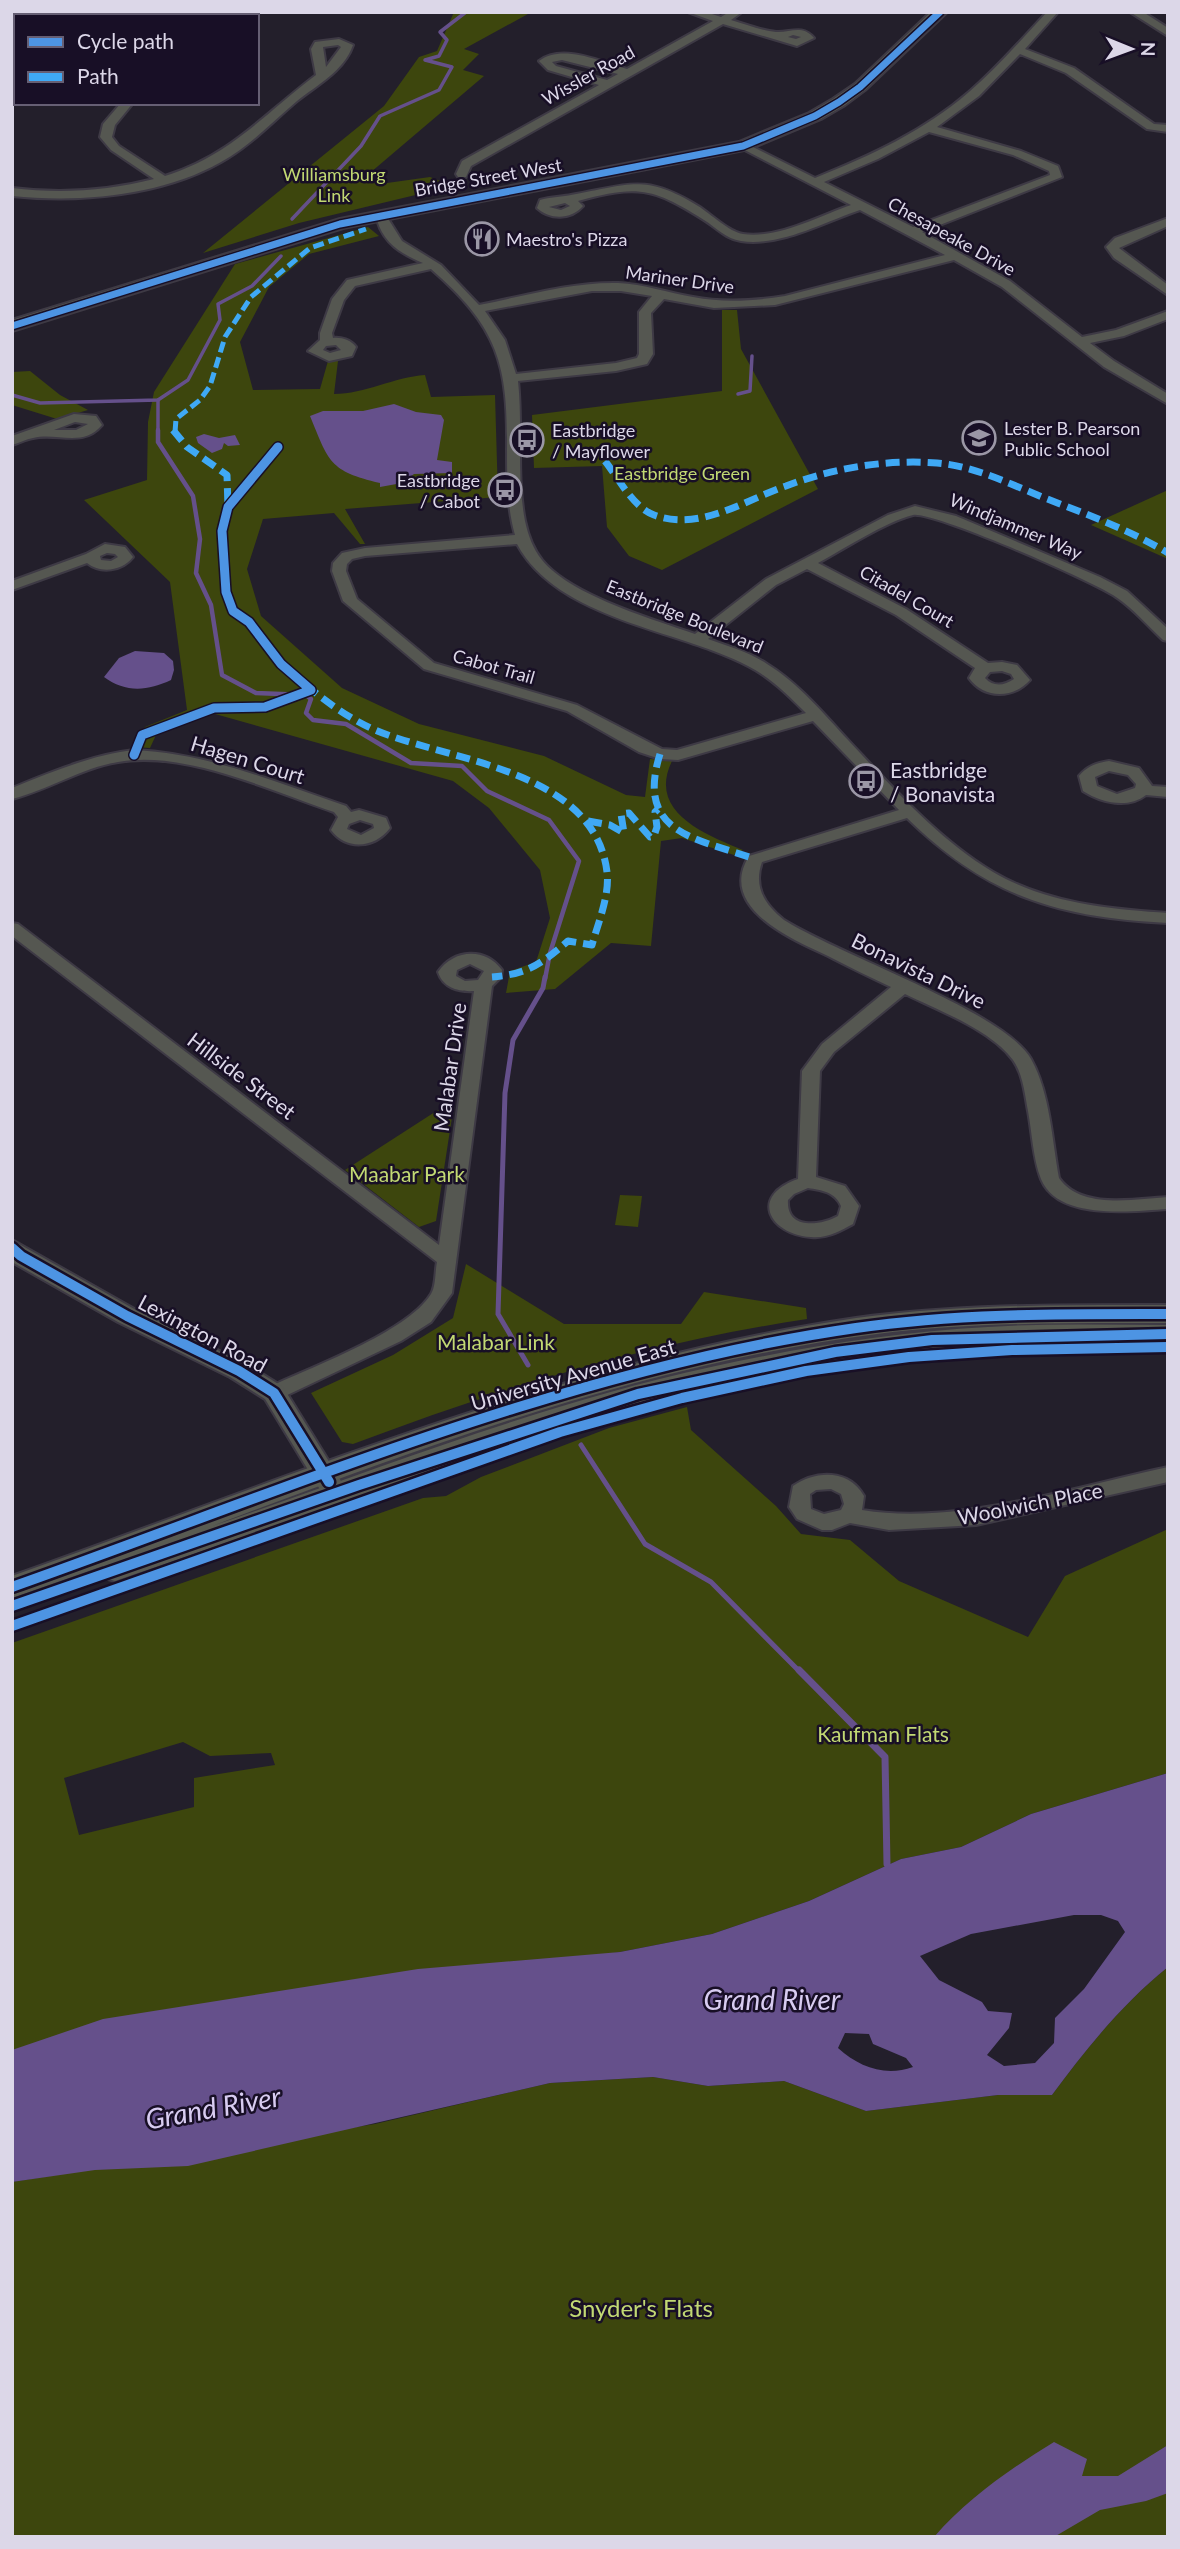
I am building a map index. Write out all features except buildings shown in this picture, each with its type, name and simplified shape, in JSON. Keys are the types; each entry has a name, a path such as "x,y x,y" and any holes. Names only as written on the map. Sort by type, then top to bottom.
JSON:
{"main road":[{"name":"Bridge Street West","path":"12,326 329,227 743,146 815,116 839,102 860,87 940,12"},
{"name":"University Avenue East","path":"12,1606 568,1391 750,1347 924,1320 1054,1314 1168,1314"},
{"name":"University Avenue East","path":"12,1587 330,1484 638,1394 775,1363 835,1352 932,1340 1168,1334"}],"street":[{"path":"692,12 780,37"},
{"name":"Wissler Road","path":"462,174 466,164 737,12"},
{"path":"817,181 929,128 965,102 1053,12"},
{"path":"1135,12 1168,33"},
{"path":"1016,50 1040,55 1058,64 1151,127 1168,129"},
{"path":"608,84 552,68 545,61 551,57 566,57 626,73"},
{"path":"12,192 90,194 129,189 215,161 322,75"},
{"path":"125,105 109,124 106,137 115,148 163,180"},
{"path":"912,231 1056,177 1054,169 1033,158 929,128"},
{"name":"Chesapeake Drive","path":"743,146 817,181 860,206 958,255 1006,284 1130,379 1168,400"},
{"path":"568,200 649,187 664,192 710,218 730,234 742,238 771,235 860,206"},
{"name":"Eastbridge Boulevard","path":"380,218 385,230 412,255 428,261 477,309 504,351 512,378 516,495 521,539 526,551 538,566 569,589 764,668 816,715 910,812 967,862 994,878 1028,894 1090,911 1118,916 1168,918"},
{"path":"1168,222 1119,241 1112,247 1118,256 1168,291"},
{"name":"Mariner Drive","path":"477,309 610,287 722,305 758,304 785,300 958,255"},
{"path":"327,341 326,333 338,299 351,283 428,261"},
{"path":"512,378 616,367 642,361 646,354 645,312 661,294"},
{"path":"1079,341 1119,333 1168,315"},
{"path":"12,441 34,433"},
{"name":"Windjammer Way","path":"697,640 771,582 893,518 915,510 951,519 1122,594 1168,637"},
{"name":"Cabot Trail","path":"521,539 365,552 347,556 340,563 339,571 350,601 429,666 572,708 645,749 660,754 678,755 816,715"},
{"path":"12,586 91,557"},
{"name":"Citadel Court","path":"806,563 901,612 985,668"},
{"name":"Hagen Court","path":"12,794 73,770 134,755 194,763 340,809 347,818"},
{"path":"1143,790 1168,792"},
{"name":"Bonavista Drive","path":"910,812 755,859 751,867 751,889 758,907 770,919 997,1035 1023,1059 1033,1087 1054,1189 1065,1198 1080,1202 1168,1203"},
{"name":"Hillside Street","path":"12,928 445,1259"},
{"name":"Malabar Drive","path":"274,1393 394,1336 424,1317 442,1293 484,984"},
{"path":"807,1182 811,1071 828,1048 903,987"},
{"name":"Lexington Road","path":"12,1248 21,1256 127,1316 239,1371 274,1393 330,1484"},
{"name":"Woolwich Place","path":"849,1515 889,1522 976,1517 1168,1474"}],"green space":[{"name":"Williamsburg Link","path":"454,12 528,14 464,49 479,54 463,70 484,76 364,178 387,183 430,177 453,186 299,223 203,253 384,106 419,57 437,51"},
{"path":"368,227 379,236 309,254 269,287 240,342 253,390 320,389 328,361 338,361 334,394 425,375 431,397 495,395 498,497 345,509 365,544 360,544 334,513 263,519 247,569 261,616 342,688 419,724 544,756 626,795 645,797 650,759 672,761 666,779 667,794 673,807 697,828 743,850 734,855 682,838 661,841 651,946 611,943 555,989 506,993 510,971 536,962 550,918 540,870 489,808 453,781 208,712 156,735 150,748 133,747 145,727 187,710 170,582 84,500 147,480 148,422 154,392 235,264"},
{"name":"Eastbridge Green","path":"722,310 737,310 741,349 818,489 662,570 629,556 607,527 602,466 534,468 532,415 722,391"},
{"path":"30,371 60,395 88,410 57,419 12,405 12,372"},
{"path":"1168,490 1168,559 1091,525"},
{"name":"Maabar Park","path":"438,1110 452,1117 436,1221 419,1227 345,1170"},
{"path":"620,1195 642,1196 638,1227 615,1225"},
{"name":"Malabar Link","path":"466,1264 564,1324 681,1324 704,1292 806,1308 807,1319 633,1354 465,1404 353,1444 342,1442 311,1393 393,1355 453,1318"},
{"name":"Kaufman Flats","path":"687,1407 691,1430 776,1506 801,1534 850,1540 899,1581 1028,1637 1065,1576 1168,1529 1168,1773 1031,1814 961,1847 901,1859 809,1901 712,1934 620,1952 12,2051 12,1643 423,1498 446,1496 481,1477 609,1428","holes":["183,1742 210,1756 271,1753 275,1765 194,1778 194,1807 79,1835 64,1778"]},
{"name":"Snyder's Flats","path":"1168,1967 1168,2537 12,2537 12,2182 375,2124 550,2083 653,2077 708,2086 784,2081 866,2111 998,2095 1052,2095 1106,2027 1135,1996"}],"water":[{"path":"394,404 416,412 441,415 444,420 437,460 452,462 452,473 414,474 402,483 380,487 380,483 350,474 333,462 310,416 323,411 363,411"},
{"path":"204,434 219,438 235,435 240,445 228,446 224,443 222,449 212,453 198,443 196,437"},
{"path":"135,651 164,653 173,661 171,680 137,689 120,686 104,677 119,658"},
{"name":"Grand River","path":"1168,1773 1168,1967 1135,1996 1106,2027 1052,2095 998,2095 866,2111 784,2081 708,2086 653,2077 550,2083 188,2166 95,2170 12,2182 12,2050 103,2019 418,1969 620,1952 712,1934 809,1901 901,1859 961,1847 1031,1814","holes":["1074,1915 1101,1915 1118,1921 1125,1932 1084,1989 1055,2018 1054,2043 1035,2063 1004,2066 987,2055 1009,2028 1012,2013 988,2011 982,2002 939,1980 920,1956 971,1934","845,2033 869,2034 873,2044 906,2058 913,2067 892,2071 864,2065 838,2048"]},
{"path":"1054,2442 1087,2459 1082,2476 1118,2476 1168,2445 1168,2493 1146,2501 1100,2510 1054,2537 934,2537 990,2485"}],"waterway":[{"path":"292,219 361,146 380,116 439,90 452,67 425,60 439,56 447,40 440,32 466,12"},
{"path":"158,400 188,380 220,320 218,304 252,286 281,256"},
{"path":"738,394 750,391 752,356"},
{"path":"12,395 40,403 158,400"},
{"path":"158,400 158,442 193,496 200,539 196,573 211,605 222,675 256,693 306,695 311,699 306,713 313,720 346,724 411,763 462,766 487,791 549,820 579,861 550,953 545,979"},
{"path":"528,1365 498,1314 505,1093 513,1040 543,988 545,977"},
{"path":"581,1445 645,1544 711,1582 800,1672"},
{"path":"799,1670 885,1757 887,1864"}],"marked path":[{"path":"228,508 227,475 187,447 173,430 176,419 200,400 210,386 225,337 251,297 310,248 366,229"},
{"path":"605,461 640,507 654,515 671,519 691,519 728,511 787,485 871,464 935,463 968,467 1134,533 1168,553"},
{"path":"306,685 356,720 387,735 486,764 554,793 580,814 599,840 607,880 592,945 568,941 534,968 517,974 492,977"},
{"path":"660,754 652,790 653,799 663,817 683,834 755,859"},
{"path":"588,821 610,825 624,833 621,814 629,813 650,837 654,836 657,827 655,812 658,809"}],"cycle path":[{"path":"12,326 340,224 743,146 815,116 839,102 860,87 940,12"},
{"path":"134,755 142,735 214,708 265,707 311,690 281,664 249,622 233,611 226,592 222,531 228,507 278,447"},
{"path":"12,1248 21,1256 127,1316 239,1371 274,1393 329,1482"},
{"path":"12,1587 461,1425 552,1396 737,1349 903,1322 1017,1315 1168,1314"},
{"path":"12,1606 359,1485 638,1394 835,1352 932,1340 1168,1334"},
{"path":"12,1626 560,1432 682,1398 806,1371 909,1357 1012,1350 1168,1347"}],"place":[{"name":"Maestro's Pizza","path":"482,239"},
{"name":"Lester B. Pearson Public School","path":"979,438"},
{"name":"Eastbridge / Mayflower","path":"527,440"},
{"name":"Eastbridge / Cabot","path":"505,490"},
{"name":"Eastbridge / Bonavista","path":"866,781"}]}
